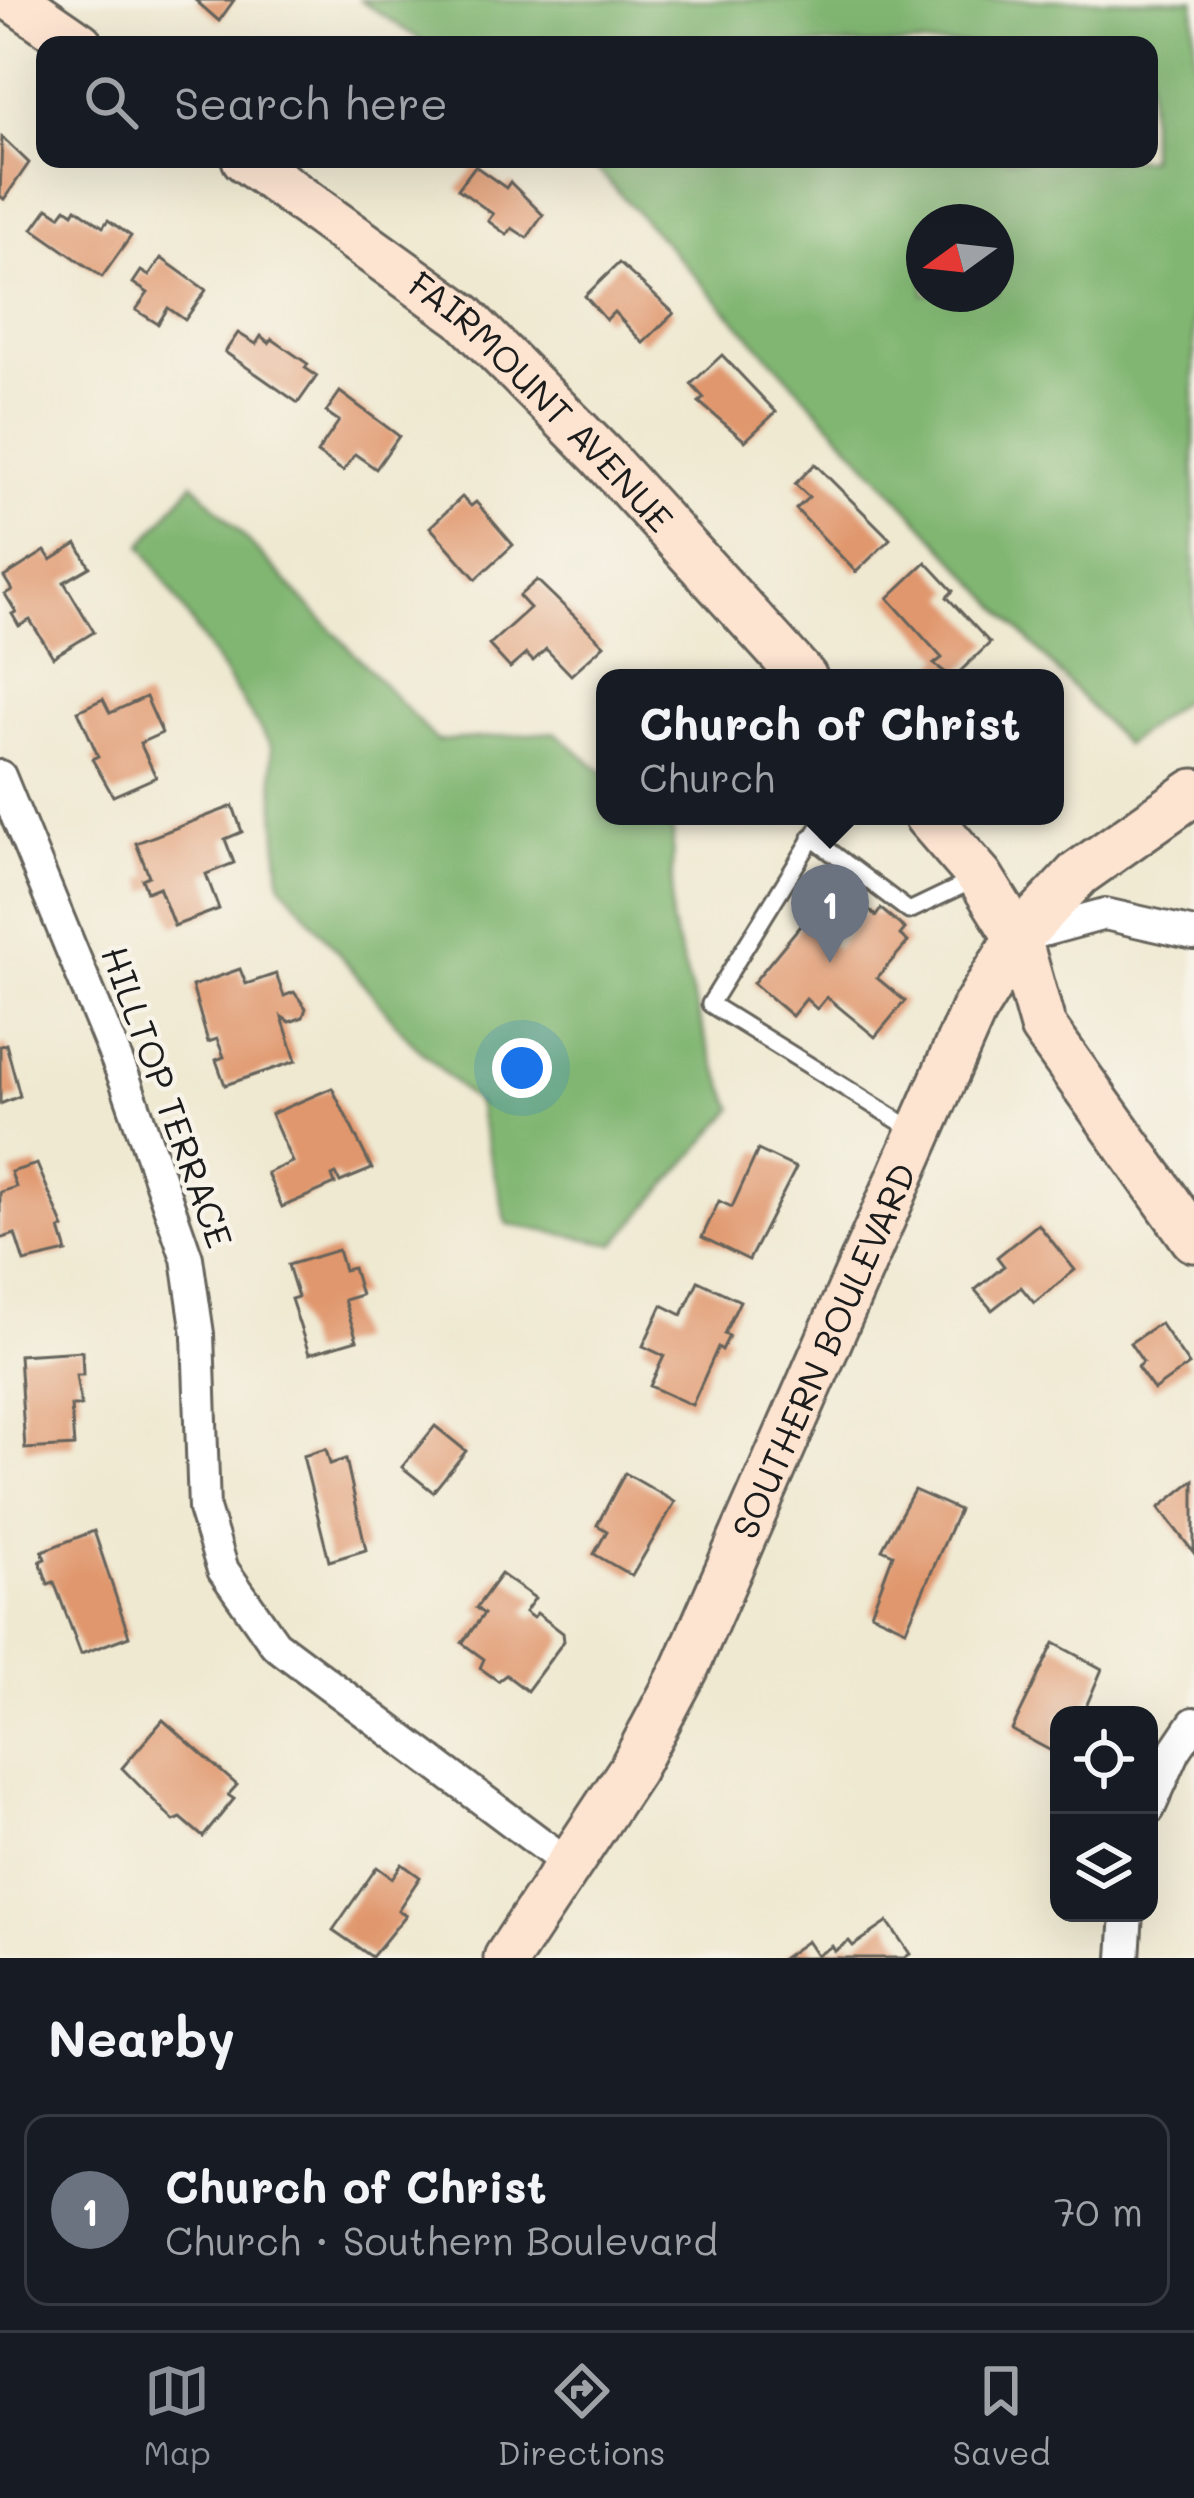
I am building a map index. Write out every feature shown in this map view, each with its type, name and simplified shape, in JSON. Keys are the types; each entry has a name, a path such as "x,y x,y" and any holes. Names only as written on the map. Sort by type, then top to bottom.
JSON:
{"main road":[{"path":"15,0 67,36"},
{"name":"FAIRMOUNT AVENUE","path":"258,168 464,316 602,456 796,669"},
{"name":"SOUTHERN BOULEVARD","path":"507,1958 571,1866 686,1669 973,1012 1018,938 1078,874 1194,792"},
{"path":"935,825 980,877 1018,938 1043,1027 1194,1239"}],"street":[{"name":"HILLTOP TERRACE","path":"0,776 124,1080 187,1258 198,1334 204,1509 223,1570 247,1611 275,1644 571,1866"},
{"path":"1018,938 1105,914 1194,934"},
{"path":"1158,1789 1175,1750 1194,1724"},
{"path":"1124,1958 1126,1922"}],"lane":[{"path":"820,825 710,1004 918,1133"},
{"path":"812,837 910,911 980,877"}],"green space":[{"path":"360,0 1194,0 1194,692 1125,745 1064,678 1064,669 1055,669 596,168 1158,168 1158,36 414,36"},
{"path":"193,483 437,741 555,732 596,766 596,825 666,825 673,831 671,922 707,1044 734,1109 615,1244 507,1224 477,1104 409,1039 280,882 271,746 142,545"}],"building":[{"path":"195,0 234,0 219,21"},
{"path":"2,137 29,163 4,199 0,196"},
{"path":"478,168 506,188 510,182 543,215 527,238 512,228 507,235 488,221 493,214 458,189"},
{"path":"48,208 60,216 66,208 73,213 76,208 103,227 108,220 131,236 102,277 33,229"},
{"path":"161,258 206,290 185,320 168,308 158,324 136,310 148,293 133,283 141,271 149,276"},
{"path":"619,263 674,313 643,343 614,312 606,320 585,296"},
{"path":"238,333 256,344 261,336 269,343 272,339 308,364 305,368 317,376 298,403 225,352"},
{"path":"722,355 776,412 745,441 699,402 704,398 691,384"},
{"path":"340,392 399,436 376,469 355,454 343,471 317,453 339,421 326,412"},
{"path":"815,464 890,539 856,572 796,509 809,497 795,484"},
{"path":"462,497 471,506 476,502 513,545 476,579 430,527"},
{"path":"77,544 90,567 64,582 94,632 53,657 30,620 19,626 5,594 12,590 4,577 45,551 51,560"},
{"path":"926,562 953,591 947,597 990,643 963,669 941,669 934,664 942,658 888,598"},
{"path":"537,580 604,645 571,675 546,649 533,661 526,654 510,668 489,645 530,608 519,596"},
{"path":"146,697 162,733 140,743 156,777 113,796 92,759 98,756 78,711 103,699 110,713"},
{"path":"233,806 242,832 225,839 234,863 206,874 219,909 174,926 159,887 147,892 142,879 149,876 136,843"},
{"path":"868,909 876,916 881,909 905,929 900,935 908,942 877,978 905,1001 875,1037 827,997 817,1009 806,999 792,1016 753,983 804,921 836,948"},
{"path":"240,969 246,984 276,974 284,996 294,992 306,1008 303,1017 290,1022 282,1017 296,1061 225,1085 216,1060 224,1057 217,1039 208,1042 192,986"},
{"path":"6,1044 20,1096 0,1104 0,1046"},
{"path":"332,1088 372,1169 340,1182 336,1174 332,1176 335,1184 282,1207 267,1173 292,1162 271,1114"},
{"path":"758,1150 796,1168 749,1260 702,1237 719,1201 732,1207"},
{"path":"37,1164 64,1228 60,1229 67,1252 24,1262 15,1234 0,1239 0,1192 16,1187 11,1172"},
{"path":"1038,1224 1075,1270 1034,1303 1021,1287 992,1310 975,1290 1004,1266 997,1257"},
{"path":"338,1250 344,1270 353,1268 361,1295 344,1300 357,1340 309,1354 291,1299 298,1297 288,1265"},
{"path":"698,1281 740,1301 724,1334 729,1336 722,1350 718,1347 692,1405 650,1386 664,1356 643,1346 662,1305 682,1315"},
{"path":"1160,1323 1189,1365 1154,1390 1137,1367 1143,1362 1130,1343"},
{"path":"82,1351 83,1375 76,1375 81,1406 71,1406 74,1446 25,1449 19,1355"},
{"path":"435,1426 466,1451 433,1492 402,1467"},
{"path":"326,1449 330,1464 346,1459 366,1550 329,1561 303,1456"},
{"path":"625,1473 675,1502 632,1576 594,1554 607,1531 597,1525"},
{"path":"1194,1480 1194,1553 1159,1508"},
{"path":"914,1490 959,1510 906,1629 871,1613 893,1554 882,1549"},
{"path":"94,1531 129,1636 81,1654 54,1582 48,1584 40,1561 45,1559 42,1551"},
{"path":"501,1574 535,1598 525,1612 533,1618 537,1613 563,1633 564,1641 527,1691 506,1675 498,1681 480,1668 484,1659 462,1643 484,1614 476,1608"},
{"path":"1054,1643 1102,1669 1086,1706 1050,1706 1050,1750 1012,1730"},
{"path":"163,1720 237,1785 228,1795 234,1799 203,1837 181,1818 174,1821 122,1768"},
{"path":"402,1864 420,1877 398,1910 406,1915 372,1957 333,1930 377,1867 392,1878"},
{"path":"888,1922 910,1954 904,1958 783,1958 807,1941 817,1956 849,1941 853,1946"}],"place":[{"name":"Church of Christ","path":"830,963"}]}
